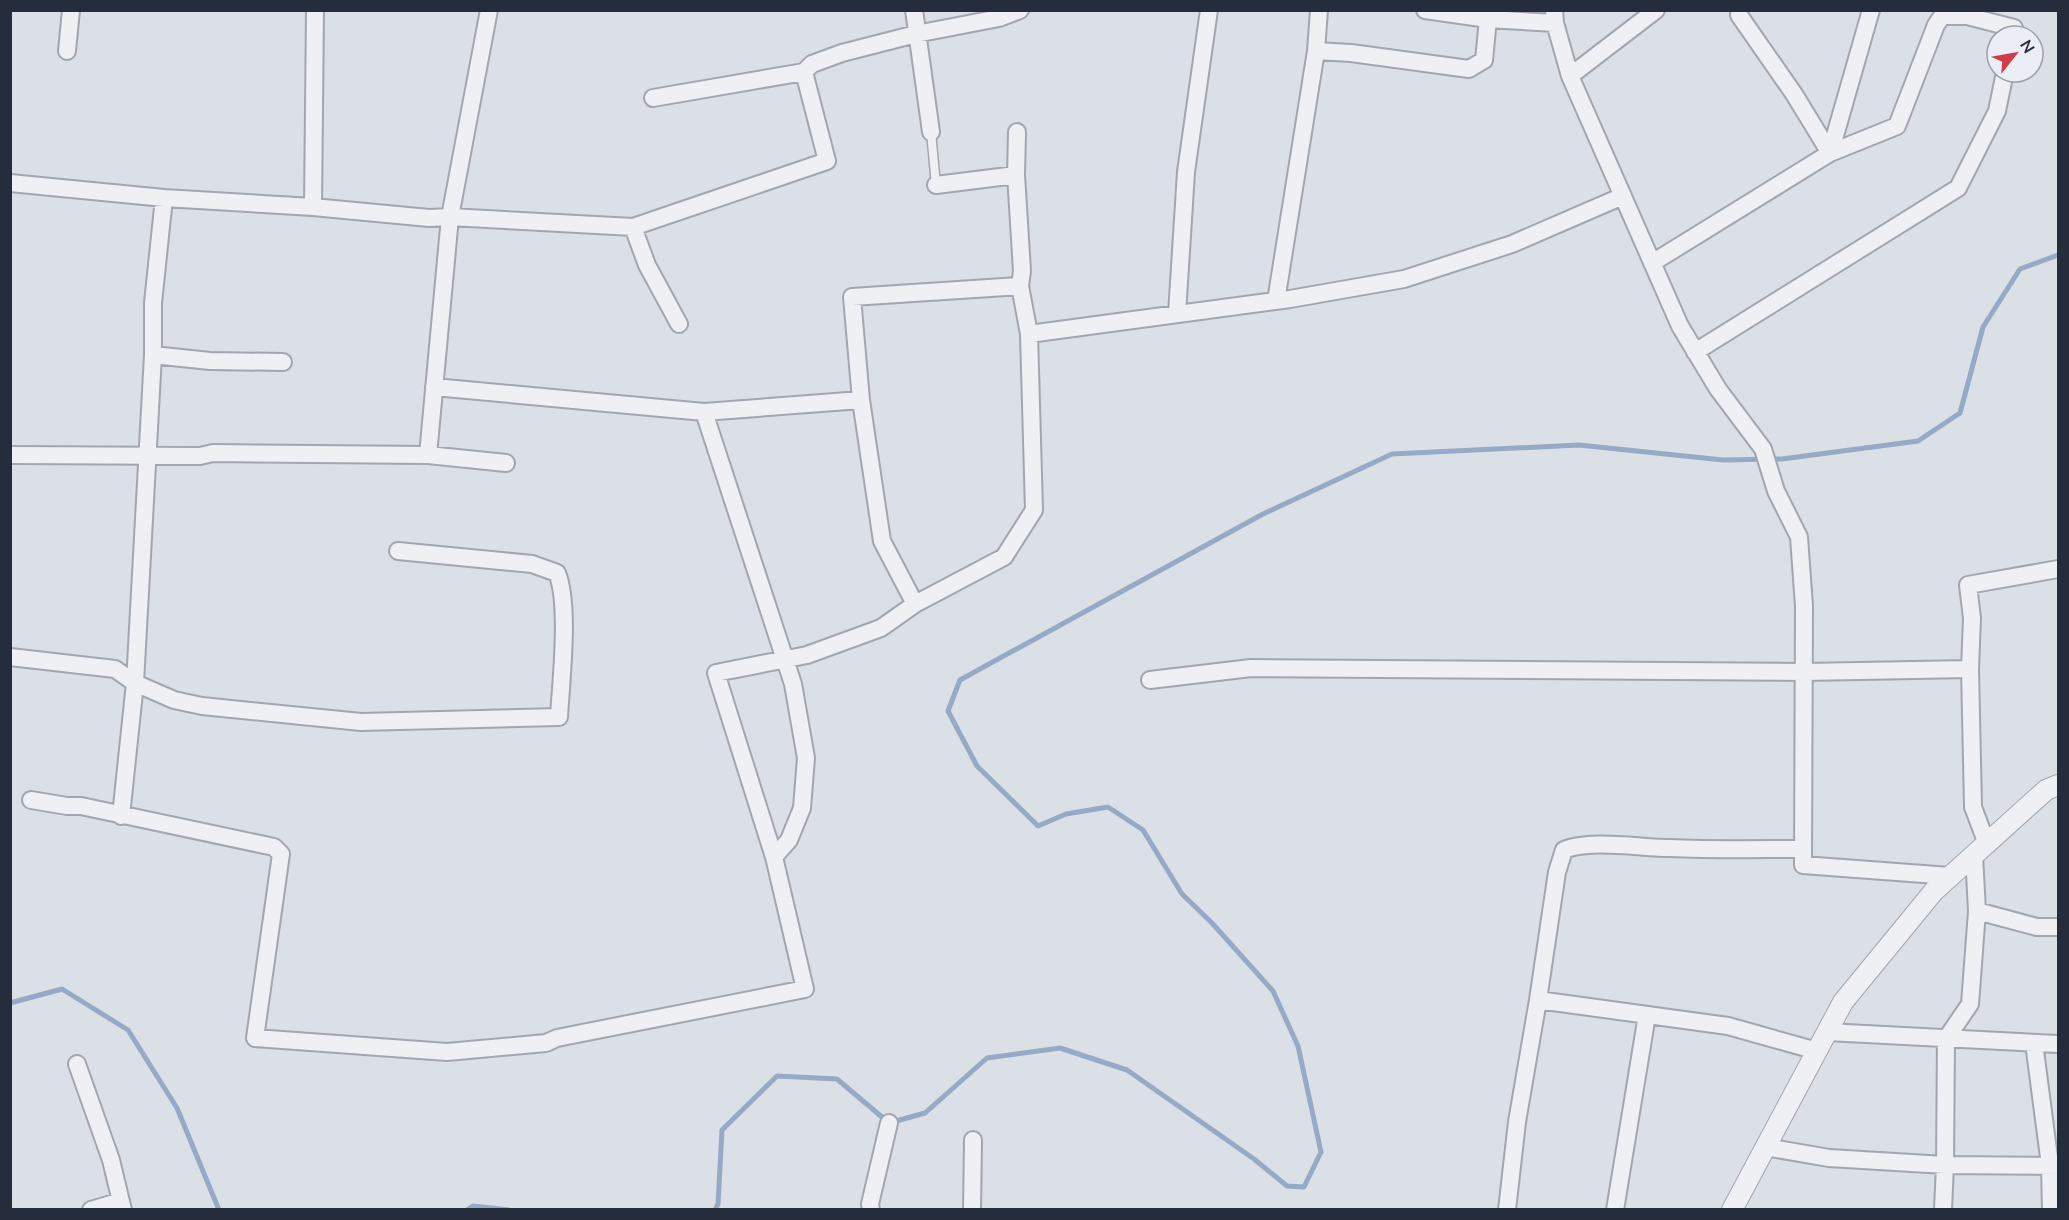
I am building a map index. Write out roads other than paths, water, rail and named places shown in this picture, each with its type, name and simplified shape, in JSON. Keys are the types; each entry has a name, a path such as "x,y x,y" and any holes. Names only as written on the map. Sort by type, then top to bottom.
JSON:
{"street":[{"path":"67,51 71,10"},
{"path":"313,207 315,10"},
{"path":"428,455 450,217 489,10"},
{"path":"914,10 931,132"},
{"path":"653,98 804,72 812,64 842,53 916,34 999,18 1020,10"},
{"path":"1177,314 1186,172 1209,10"},
{"path":"1276,301 1316,51 1319,10"},
{"path":"1425,10 1488,19 1555,17 1570,76 1680,326 1718,389 1763,450 1776,491 1799,537 1804,606 1803,866 1950,876"},
{"path":"1570,76 1656,10"},
{"path":"1830,153 1871,10"},
{"path":"1739,15 1794,94 1830,153"},
{"path":"1652,263 1830,153 1897,126 1936,25 1942,16 1968,16 1999,24"},
{"path":"1316,51 1351,53 1468,69 1484,60 1488,19"},
{"path":"10,183 164,198 313,207 429,218 450,217 633,227 827,161 804,72"},
{"path":"1695,352 1958,188 1997,111 2003,84"},
{"path":"31,800 81,806 274,847 281,854 255,1038 447,1052 546,1043 557,1038 805,989 774,857 716,673 807,655 881,628 915,604 1004,557 1034,510 1029,334 1020,286 1022,271 1016,175 1017,132"},
{"path":"936,185 1016,175"},
{"path":"1029,334 1276,301 1404,279 1512,244 1623,196"},
{"path":"122,816 135,683 153,355 153,303 164,198"},
{"path":"633,227 647,265 679,324"},
{"path":"915,604 882,542 861,400 852,297 1020,286"},
{"path":"153,355 210,361 284,362"},
{"path":"434,387 704,412 861,400"},
{"path":"704,412 793,684 806,758 802,808 789,840 774,857"},
{"path":"10,455 200,456 213,453 428,455 506,463"},
{"path":"10,657 115,669 135,683 174,700 202,706 361,722 559,717 563,608 561,584 557,573 532,564 398,551"},
{"path":"1943,1209 1946,1039 1970,1004 1981,849 1973,807 1970,669 1972,618 1968,585 2058,569"},
{"path":"1150,680 1251,668 1804,672 1970,669"},
{"path":"1732,1209 1843,1002 1934,891 2046,790 2058,785"},
{"path":"1507,1209 1517,1122 1557,872 1564,850 1591,845 1671,849 1803,849"},
{"path":"1977,911 2037,927 2058,927"},
{"path":"1538,1000 1728,1026 1817,1051"},
{"path":"1615,1209 1647,1015"},
{"path":"1827,1032 2058,1044"},
{"path":"2034,1043 2054,1166 2051,1209"},
{"path":"77,1064 111,1160 122,1205 91,1209"},
{"path":"871,1209 870,1204 889,1123"},
{"path":"972,1209 973,1140"},
{"path":"1765,1147 1829,1158 1945,1165 2054,1166"}],"lane":[{"path":"931,132 936,185"}],"waterway":[{"path":"715,1210 718,1204 722,1130 777,1076 837,1079 889,1123 925,1113 987,1058 1060,1048 1127,1070 1254,1159 1287,1186 1304,1187 1321,1152 1298,1046 1273,991 1212,923 1182,894 1143,830 1108,807 1066,814 1038,826 977,766 948,711 960,680 1263,514 1392,454 1579,445 1723,460 1782,459 1918,441 1960,413 1983,327 2020,269 2058,255"},
{"path":"10,1003 62,989 128,1030 177,1108 219,1210"},
{"path":"467,1210 473,1206 509,1210"}]}
